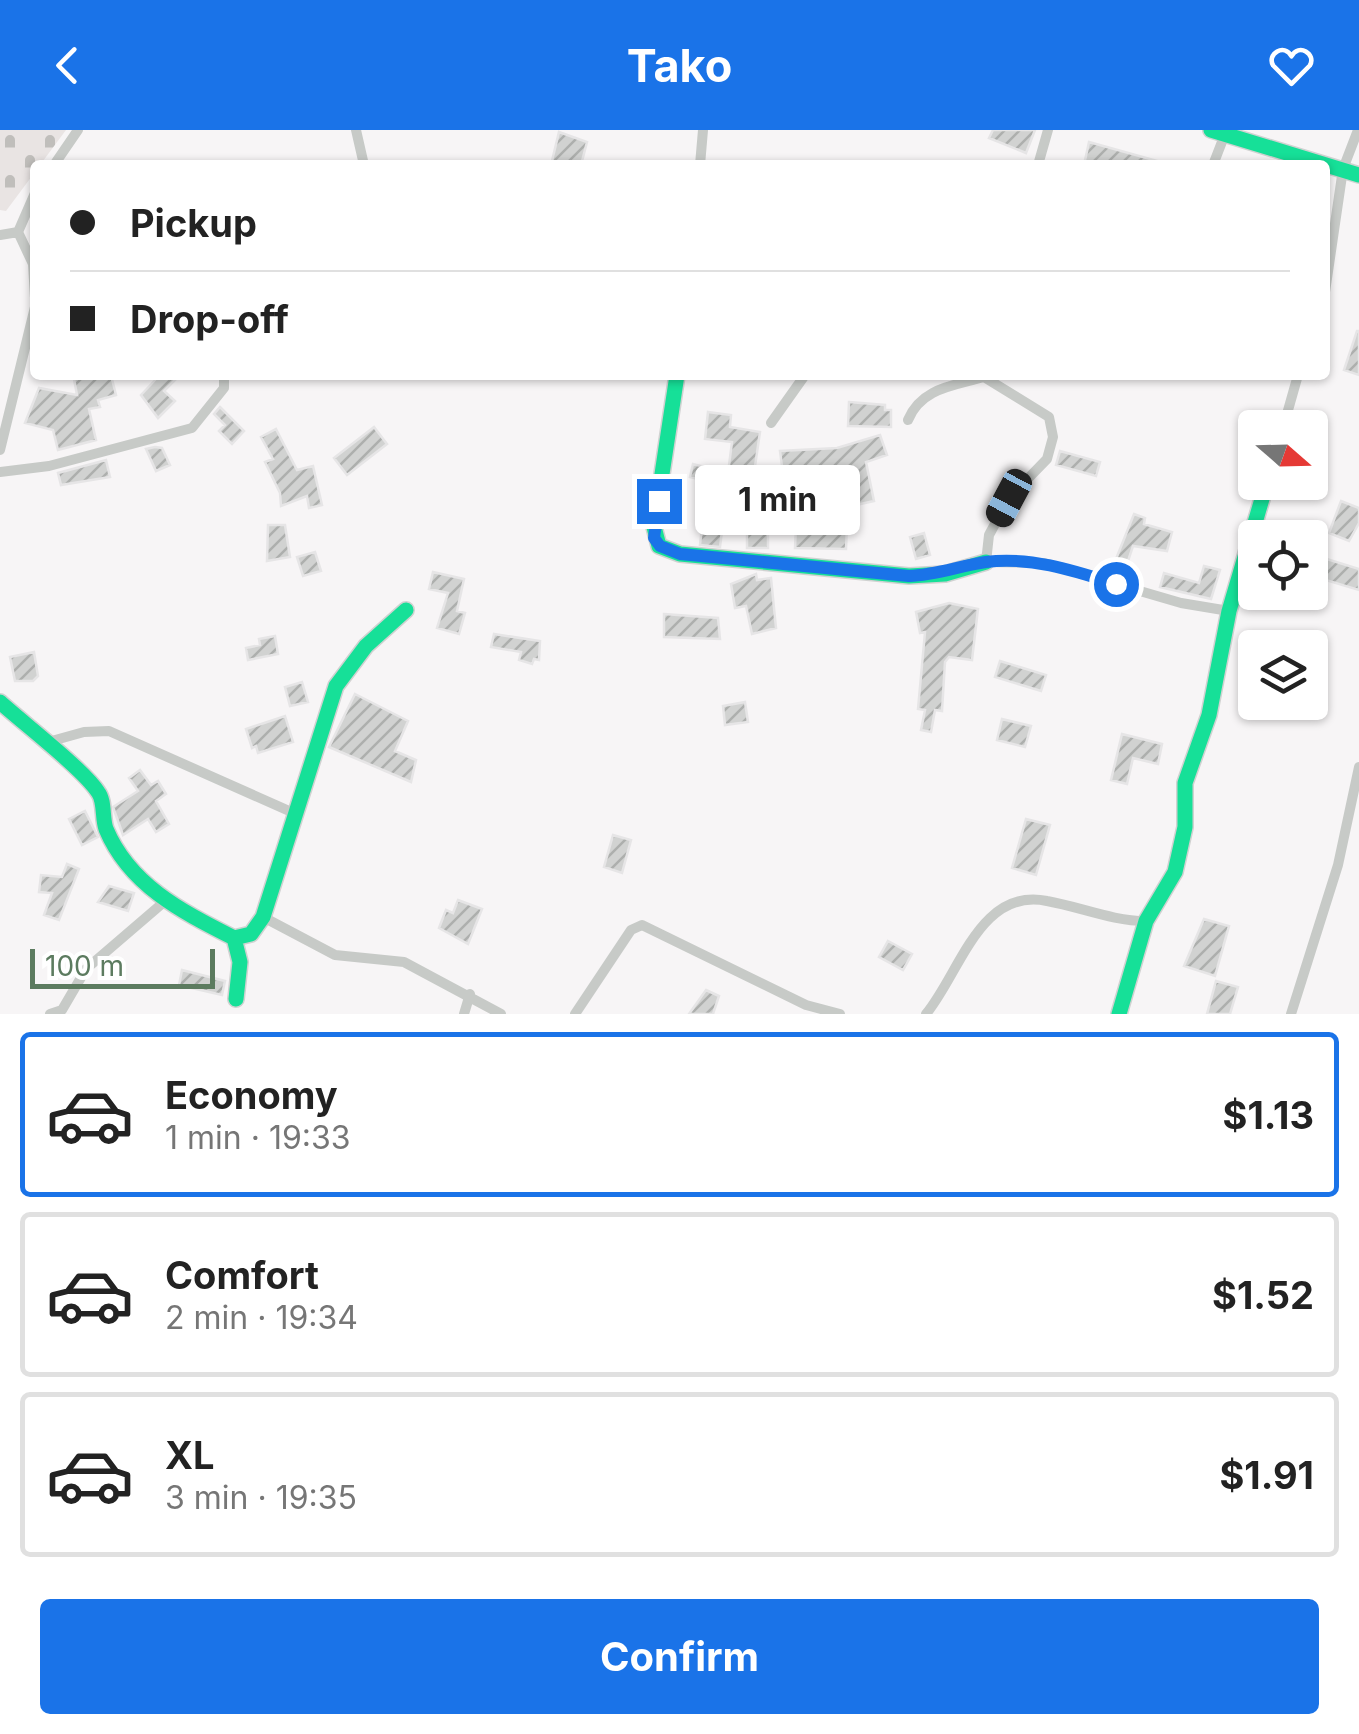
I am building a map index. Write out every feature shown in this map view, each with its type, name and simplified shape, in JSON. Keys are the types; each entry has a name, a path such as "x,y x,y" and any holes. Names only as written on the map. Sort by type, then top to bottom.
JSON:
{"street":[{"path":"57,160 78,130"},
{"path":"356,130 363,160"},
{"path":"701,160 704,130"},
{"path":"1039,160 1048,130"},
{"path":"1330,269 1358,130"},
{"path":"1214,160 1218,132 1311,160"},
{"path":"30,205 18,232 30,259"},
{"path":"0,235 18,232"},
{"path":"0,450 30,343"},
{"path":"0,472 49,466 192,428 224,388 224,380"},
{"path":"676,380 654,528 660,546 680,554 909,576 945,574 986,562 1044,563 1181,603 1229,612"},
{"path":"771,423 801,380"},
{"path":"908,420 915,403 936,390 970,380"},
{"path":"986,562 989,535 1009,498 1046,459 1053,438 1050,418 990,380"},
{"path":"1288,410 1297,380"},
{"path":"1118,1014 1146,921 1175,872 1185,827 1185,783 1209,716 1229,612 1261,500"},
{"path":"0,702 100,793 105,827 121,855 164,902 234,938 251,934 264,917 336,686 366,646 406,610"},
{"path":"48,742 84,732 109,732 296,814"},
{"path":"1290,1014 1338,865 1359,767"},
{"path":"926,1014 987,919 1006,904 1023,898 1044,900 1122,921 1146,921"},
{"path":"50,1014 62,1010 86,969 100,955 164,902"},
{"path":"264,917 335,955 404,962 502,1014"},
{"path":"575,1014 630,930 642,925 806,1006 840,1014"},
{"path":"234,938 240,954 236,999"},
{"path":"464,1014 470,994"}],"green space":[{"path":"0,130 66,130 44,160 30,160 30,179 6,211 0,210"}],"building":[{"path":"993,130 1035,130 1026,153 989,138"},
{"path":"559,132 587,142 582,160 552,160"},
{"path":"1089,142 1154,160 1085,160"},
{"path":"1359,331 1359,375 1344,370"},
{"path":"74,380 112,380 116,395 98,400 100,407 89,409 96,440 58,450 53,430 25,423 39,388 77,395"},
{"path":"155,380 175,380 164,391 175,401 158,418 141,395"},
{"path":"849,402 885,405 885,410 891,410 891,427 848,426"},
{"path":"220,407 244,431 232,444 219,431 225,425 214,414"},
{"path":"708,412 731,415 730,427 760,432 753,480 768,480 768,548 747,548 747,501 726,500 720,547 700,545 707,481 690,477 693,464 728,473 732,442 705,439"},
{"path":"374,427 387,444 347,475 334,458"},
{"path":"276,429 297,470 313,466 322,505 309,508 307,496 281,506 280,493 265,462 273,459 261,437"},
{"path":"880,435 887,455 866,462 874,501 856,505 854,495 827,499 833,527 847,527 846,549 795,548 796,526 808,526 805,503 787,506 780,451 837,448"},
{"path":"162,448 170,465 156,471 146,449"},
{"path":"1060,451 1100,462 1096,476 1056,465"},
{"path":"106,460 110,477 61,485 58,473"},
{"path":"1341,501 1359,508 1359,523 1349,541 1329,533"},
{"path":"1134,514 1145,518 1144,524 1172,532 1167,551 1133,546 1124,573 1112,569"},
{"path":"268,525 285,525 290,557 267,561"},
{"path":"924,533 930,555 916,559 910,537"},
{"path":"315,552 321,571 303,576 297,557"},
{"path":"1328,559 1359,569 1359,590 1328,581"},
{"path":"1204,566 1220,570 1211,599 1160,587 1164,573 1199,583"},
{"path":"433,572 464,579 457,611 465,613 459,634 437,628 448,593 429,589"},
{"path":"756,574 757,580 771,578 776,628 752,634 746,606 735,608 731,584"},
{"path":"949,603 978,609 972,660 949,657 945,662 942,711 935,710 931,732 921,730 925,710 918,709 925,632 920,633 916,612"},
{"path":"664,614 718,618 720,639 664,637"},
{"path":"494,634 540,641 539,660 534,659 532,664 519,660 521,652 491,647"},
{"path":"275,636 278,654 248,660 246,648 260,645 259,639"},
{"path":"34,652 38,676 33,681 15,681 10,657"},
{"path":"1000,661 1046,675 1041,691 995,677"},
{"path":"302,682 308,702 290,706 285,687"},
{"path":"355,694 408,721 395,751 416,760 411,782 329,747"},
{"path":"745,702 748,722 725,725 723,706"},
{"path":"285,716 293,742 258,753 256,746 252,748 246,729"},
{"path":"1002,719 1031,726 1025,747 997,740"},
{"path":"1122,734 1162,744 1158,764 1133,758 1127,784 1111,780"},
{"path":"140,770 151,785 158,781 166,794 156,801 169,824 156,832 148,819 123,835 113,807 138,791 129,778"},
{"path":"85,811 98,837 82,845 69,819"},
{"path":"1026,819 1050,825 1036,875 1012,868"},
{"path":"613,835 631,840 622,873 604,867"},
{"path":"67,864 79,869 59,920 44,915 52,893 39,892 41,875 62,877"},
{"path":"109,886 134,893 128,911 98,902"},
{"path":"458,900 482,909 468,944 439,928 446,910 453,913"},
{"path":"1204,919 1229,926 1215,976 1184,966"},
{"path":"888,941 912,954 903,970 879,957"},
{"path":"182,970 225,981 222,995 179,985"},
{"path":"1216,981 1238,987 1230,1014 1207,1014"},
{"path":"706,990 719,996 713,1014 689,1014"}],"traffic: fast":[{"path":"1211,130 1310,160"},
{"path":"1330,166 1359,175"},
{"path":"676,380 654,527 659,546 680,554 909,576 945,574 986,562"},
{"path":"1119,1014 1146,921 1175,872 1185,827 1185,783 1209,715 1229,611 1262,500"},
{"path":"234,938 251,934 263,917 336,686 366,646 406,610"},
{"path":"0,702 90,782 100,796 106,829 116,849 144,882 177,907 234,938 240,962 236,999"}],"route":[{"path":"659,501 654,538 660,546 680,554 909,576 945,574 986,562 1044,563 1116,584"}]}
